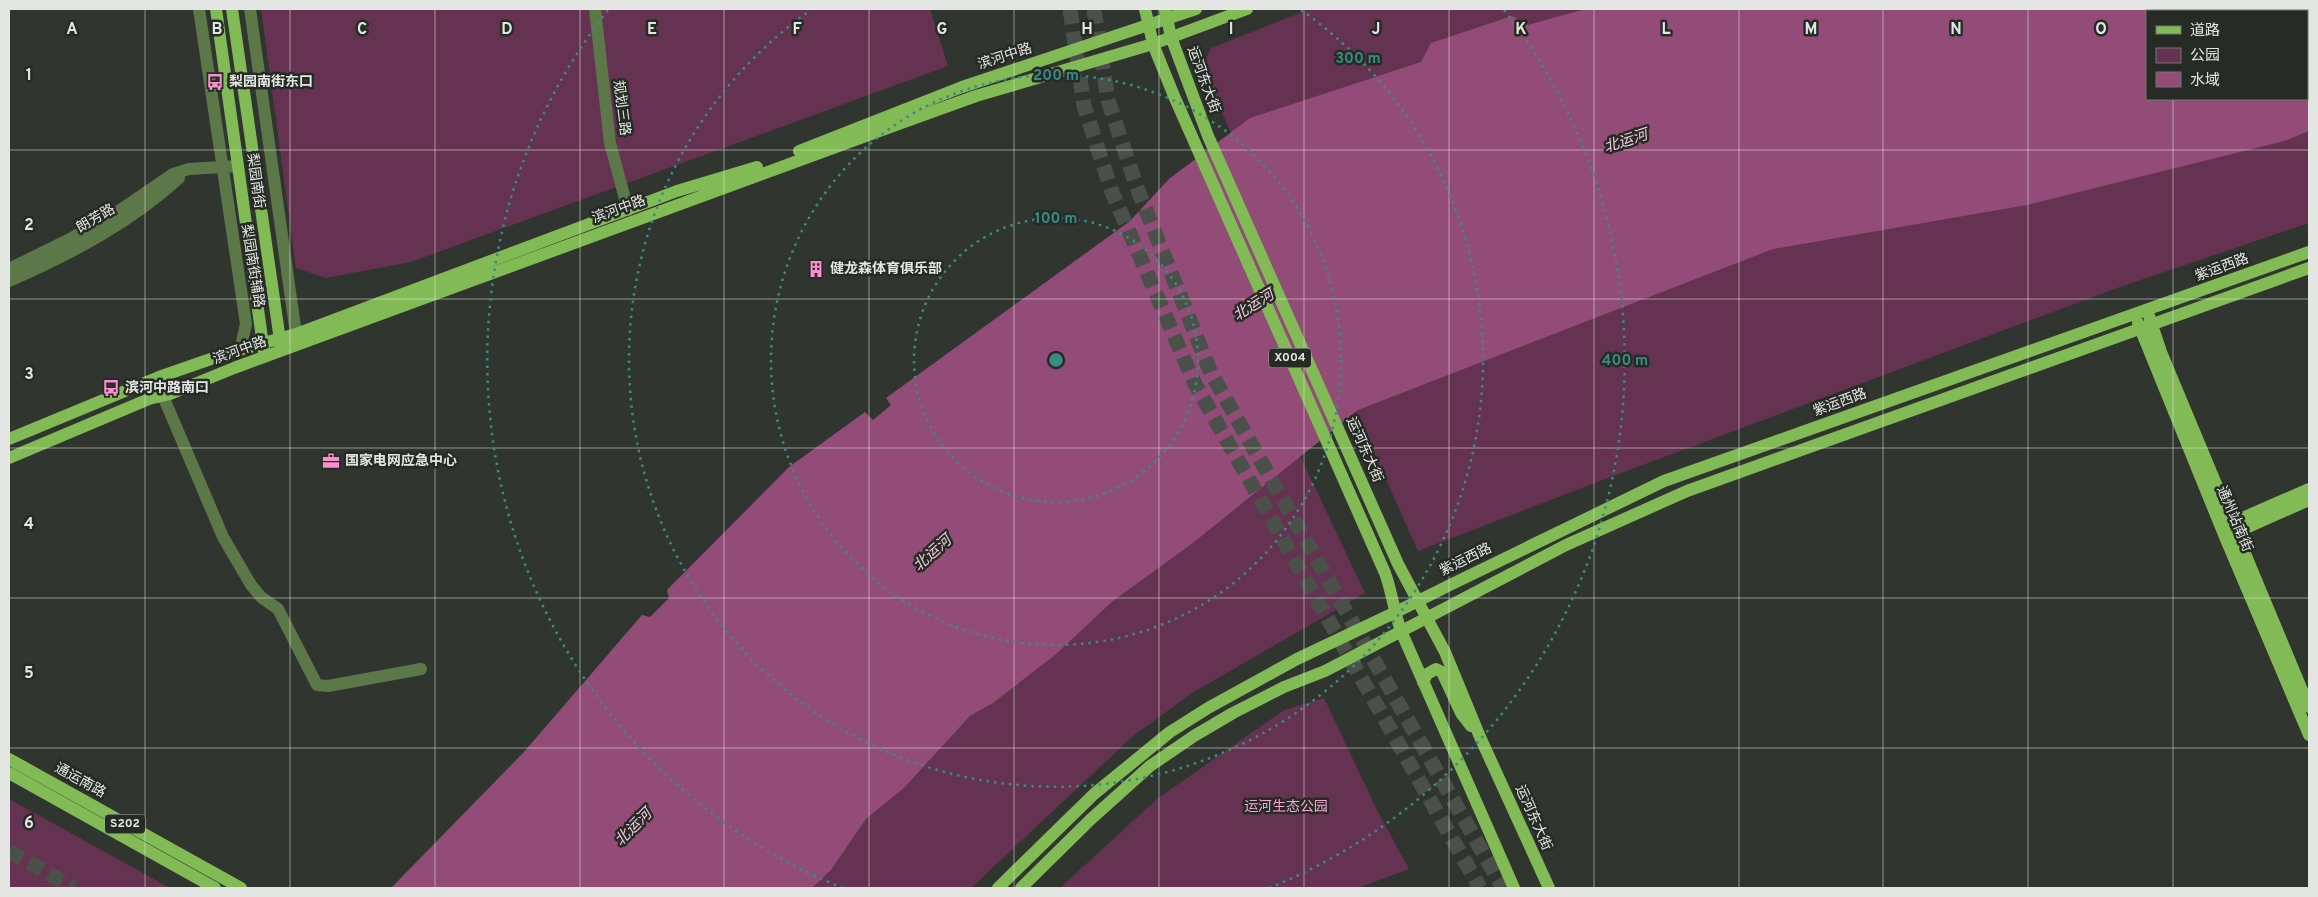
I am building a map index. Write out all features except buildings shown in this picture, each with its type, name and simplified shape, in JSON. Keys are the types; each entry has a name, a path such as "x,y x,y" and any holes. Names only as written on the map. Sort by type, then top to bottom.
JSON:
{"main road":[{"name":"梨园南街","path":"216,9 265,357"},
{"name":"梨园南街","path":"232,9 281,346"},
{"path":"1145,9 1153,44"},
{"name":"滨河中路","path":"9,458 149,399 163,396 265,357 296,334 676,191 763,165 962,87 1149,25 1166,14 1196,9"},
{"name":"滨河中路","path":"9,438 159,377 263,344 281,346 976,96 1153,44 1247,9"},
{"name":"运河东大街","path":"1166,14 1171,37 1208,136 1398,564 1445,652 1480,737 1549,888"},
{"name":"X004","path":"1153,44 1385,573 1394,613 1514,888"},
{"name":"紫运西路","path":"998,888 1094,794 1170,732 1208,708 1297,659 1418,602 1664,481 2309,252"},
{"path":"1021,888 1090,820 1150,766 1194,736 1284,687 1325,671 1566,545 1687,491 2309,268"},
{"name":"通州站南街","path":"2141,311 2229,530 2306,711 2309,735"},
{"path":"2229,530 2309,489"},
{"path":"2229,530 2309,500"},
{"path":"1423,682 1431,671 1436,669 1442,672 1460,713 1480,737"},
{"name":"通运南路","path":"9,759 240,888"},
{"name":"通运南路","path":"9,773 215,888"}],"street":[{"name":"梨园南街辅路","path":"199,9 221,167 246,324 240,350"},
{"path":"250,9 296,334"},
{"name":"规划三路","path":"595,9 610,143 628,210"},
{"name":"朗芳路","path":"9,269 68,240 116,213 173,174 189,169 238,166"},
{"name":"朗芳路","path":"9,281 52,263 128,218 160,195 189,169"},
{"path":"163,396 223,537 251,585 261,597 278,609 317,685 328,686 420,670"}],"green space":[{"path":"261,9 930,9 948,66 411,262 326,278 296,268"},
{"path":"1310,9 2309,9 2309,223 2120,287 1605,479 1418,551 1202,68 1211,48"},
{"path":"1300,456 1365,593 1192,693 1133,736 971,888 812,888 831,870 866,819 904,788 970,716 993,703 1055,655 1113,601 1193,543"},
{"name":"运河生态公园","path":"1324,698 1377,810 1409,869 1358,888 1060,888 1157,799 1284,710"},
{"path":"9,799 170,888 9,888"}],"water":[{"name":"北运河","path":"1585,9 2309,9 2309,131 2284,141 2027,205 1773,249 1358,410 1193,543 1113,601 1055,655 993,703 970,716 904,788 866,819 831,870 812,888 391,888 523,753 642,615 650,617 669,598 667,590 789,467 865,412 873,420 891,405 886,398 1130,221 1169,179 1250,118 1421,62 1431,43 1512,16 1528,25"}],"tunnel":[{"path":"1070,9 1084,106 1112,192 1195,384 1480,888"},
{"path":"1094,9 1108,100 1136,185 1211,373 1503,888"},
{"path":"9,851 74,888"}],"place":[{"name":"梨园南街东口","path":"215,82"},
{"name":"健龙森体育俱乐部","path":"816,269"},
{"name":"滨河中路南口","path":"111,388"},
{"name":"国家电网应急中心","path":"331,461"}]}
